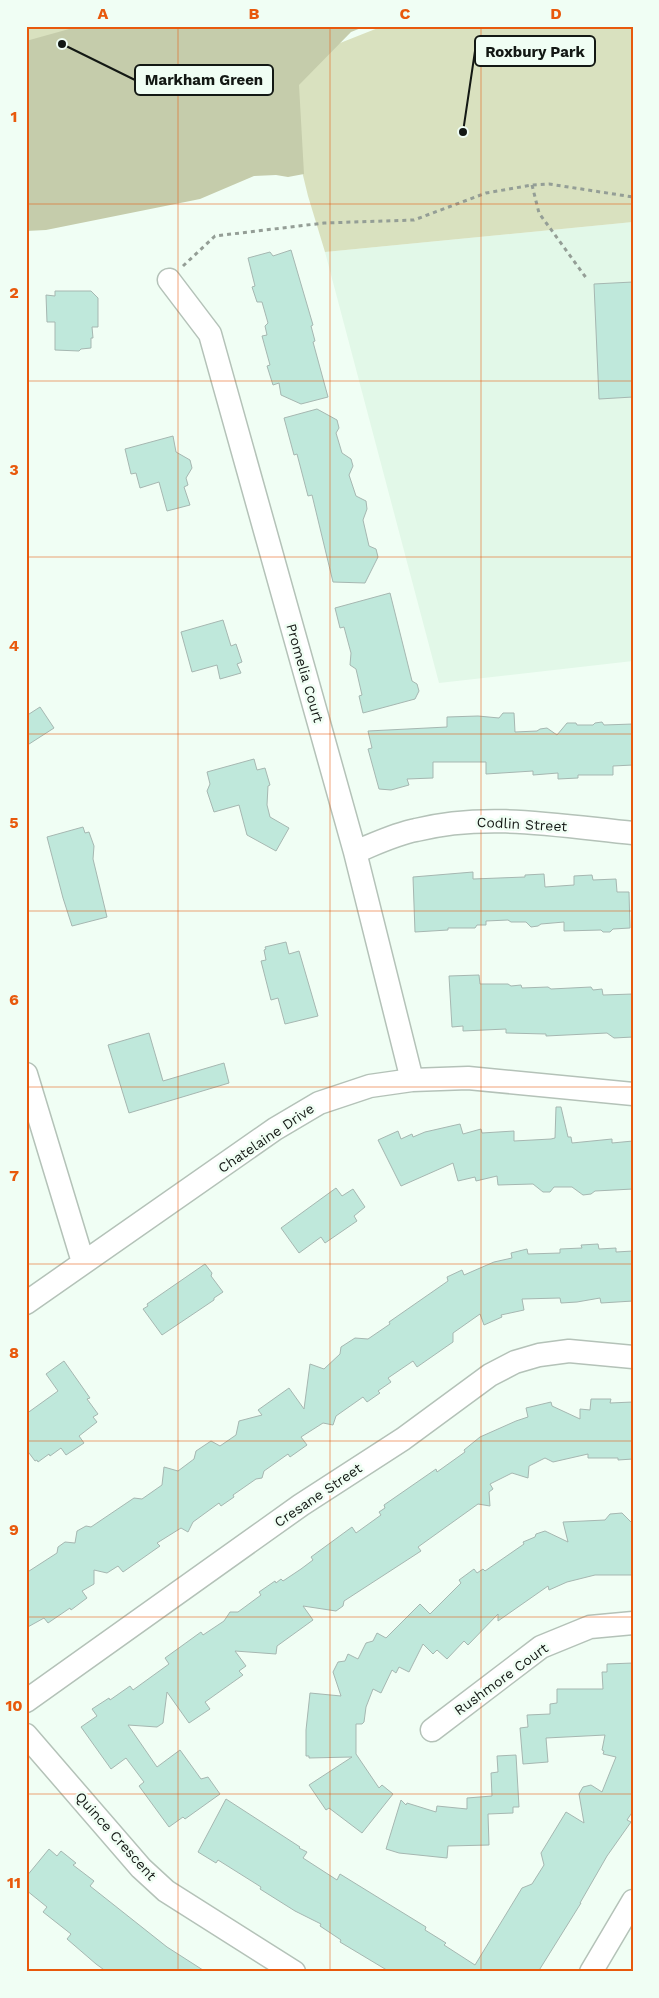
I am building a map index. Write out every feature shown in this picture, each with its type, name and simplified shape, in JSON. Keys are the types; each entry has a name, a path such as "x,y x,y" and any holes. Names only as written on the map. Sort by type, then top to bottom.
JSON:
{"street":[{"name":"Promelia Court","path":"169,280 210,334 355,852 412,1080"},
{"name":"Codlin Street","path":"355,852 415,830 466,822 510,822 633,833"},
{"path":"26,1074 83,1262"},
{"name":"Chatelaine Drive","path":"26,1303 83,1262 189,1191 275,1129 319,1103 370,1086 412,1080 468,1078 633,1094"},
{"name":"Cresane Street","path":"26,1701 301,1505 403,1439 490,1375 515,1362 539,1355 559,1352 569,1351 633,1357"},
{"name":"Rushmore Court","path":"432,1730 541,1647 590,1627 633,1623"},
{"name":"Quince Crescent","path":"26,1735 142,1868 160,1885 294,1972"},
{"path":"591,1972 633,1902"}],"path":[{"path":"169,280 215,236 324,223 414,220 486,194 532,185 549,184 633,197"},
{"path":"532,185 539,213 586,280"}],"shaded area":[{"path":"26,26 169,26 26,61"},
{"path":"80,26 366,26 351,32 299,85 304,174 288,177 276,175 254,176 200,199 46,230 26,231 26,41"},
{"path":"383,26 633,26 633,222 325,252 308,196 277,68"},
{"path":"633,222 633,661 439,683 325,252"}],"building":[{"path":"291,250 313,325 311,326 315,341 313,342 328,397 301,404 281,395 279,383 273,385 267,366 270,365 262,336 267,335 265,326 268,323 262,302 257,302 252,287 255,286 248,258 270,252 273,256"},
{"path":"633,282 633,397 599,399 594,284"},
{"path":"55,291 91,291 98,298 98,327 92,327 93,338 91,338 91,348 79,351 55,350 55,322 47,322 46,295 55,296"},
{"path":"317,409 337,420 339,428 336,433 342,453 351,459 353,466 349,475 356,496 366,501 367,509 363,520 369,546 376,549 378,557 365,583 333,582 312,495 308,496 297,454 294,455 284,418"},
{"path":"173,436 176,452 190,460 192,468 186,478 188,485 184,487 190,505 167,511 159,482 140,488 136,473 131,474 125,449"},
{"path":"390,593 412,681 417,684 419,691 415,699 363,713 359,696 362,695 356,669 350,665 351,653 344,627 340,628 335,608"},
{"path":"223,620 231,646 236,644 242,662 237,664 241,673 220,679 217,665 192,672 181,632"},
{"path":"40,707 54,728 26,746 26,716"},
{"path":"503,713 514,713 515,732 537,731 547,728 557,735 567,723 576,723 577,725 593,725 602,722 604,725 633,724 633,765 613,766 613,775 578,775 578,778 558,779 558,773 533,775 533,771 486,774 486,762 433,762 433,778 407,779 409,785 391,790 379,789 368,749 372,748 368,731 447,727 447,717 478,716 499,718"},
{"path":"254,759 257,770 265,768 270,785 268,786 267,805 270,817 289,828 276,851 247,835 239,805 214,812 207,791 210,784 207,772"},
{"path":"83,827 85,833 89,832 94,846 93,859 107,917 72,926 47,837"},
{"path":"473,872 473,879 525,877 525,875 544,874 545,887 574,885 574,876 592,875 593,880 616,879 617,892 629,892 630,928 613,929 610,932 603,932 601,930 564,931 564,922 531,927 526,922 511,922 508,920 486,921 486,925 477,925 475,928 448,928 448,930 415,932 413,877"},
{"path":"286,942 289,954 299,951 318,1016 285,1024 278,998 271,1000 261,961 266,960 265,947"},
{"path":"479,975 480,984 508,984 511,986 521,985 522,988 548,987 551,989 591,987 593,990 602,989 603,995 633,994 633,1037 614,1038 607,1033 546,1036 546,1034 506,1033 506,1029 463,1031 463,1026 452,1027 449,976"},
{"path":"149,1033 163,1081 224,1063 229,1083 129,1113 108,1045"},
{"path":"556,1107 561,1107 568,1137 571,1137 572,1143 612,1139 612,1143 633,1141 633,1189 595,1191 591,1194 583,1195 572,1187 554,1187 550,1192 543,1192 533,1184 498,1185 497,1176 476,1181 475,1177 458,1181 453,1163 401,1186 378,1140 398,1131 401,1139 412,1134 413,1137 425,1132 460,1124 463,1134 481,1129 482,1133 514,1131 514,1141 551,1139 555,1138"},
{"path":"336,1188 342,1196 353,1189 365,1207 354,1216 357,1221 325,1243 321,1237 299,1253 281,1228"},
{"path":"598,1244 599,1249 616,1248 616,1252 633,1251 633,1301 601,1303 600,1298 561,1303 560,1298 522,1299 524,1310 501,1315 502,1317 484,1325 480,1314 453,1333 453,1342 417,1367 413,1361 388,1378 391,1382 367,1402 363,1397 336,1416 333,1425 323,1423 301,1437 307,1445 290,1457 288,1454 264,1471 262,1478 256,1479 221,1506 219,1503 193,1522 188,1532 181,1528 157,1543 160,1546 123,1572 118,1566 107,1573 94,1570 94,1584 82,1591 87,1598 48,1623 44,1618 26,1628 26,1573 57,1553 58,1547 65,1542 75,1543 77,1531 86,1526 91,1527 134,1498 142,1499 162,1485 164,1467 178,1471 194,1459 196,1451 211,1441 220,1446 236,1435 239,1421 262,1415 258,1410 289,1388 304,1409 310,1364 324,1369 340,1354 341,1347 355,1338 368,1339 448,1281 447,1277 462,1270 464,1275 494,1262 512,1258 511,1253 527,1249 528,1254 560,1253 560,1249 582,1248 581,1245"},
{"path":"205,1264 223,1292 162,1335 143,1309 148,1306 147,1304"},
{"path":"64,1361 90,1398 87,1399 98,1414 93,1417 97,1422 79,1436 84,1443 66,1455 61,1448 38,1462 37,1460 35,1461 26,1449 26,1414 58,1391 46,1374"},
{"path":"591,1399 611,1399 610,1403 633,1402 633,1459 588,1458 588,1454 553,1462 545,1458 529,1466 528,1478 512,1473 490,1484 493,1489 489,1492 490,1506 478,1504 418,1547 421,1551 344,1601 343,1606 336,1611 303,1606 313,1620 277,1646 276,1654 235,1651 246,1666 239,1671 243,1675 205,1702 210,1709 189,1723 167,1692 163,1723 157,1727 128,1725 157,1767 180,1750 201,1779 208,1777 220,1794 185,1819 183,1817 169,1827 139,1786 144,1782 126,1758 111,1769 81,1727 97,1716 92,1709 109,1698 110,1700 130,1686 133,1690 169,1664 165,1658 201,1632 203,1635 224,1621 230,1612 238,1612 261,1595 259,1592 275,1581 276,1583 281,1579 283,1581 301,1569 313,1560 311,1557 352,1527 356,1533 381,1515 379,1512 385,1508 384,1505 436,1469 437,1472 465,1452 464,1450 480,1437 528,1417 526,1408 551,1402 552,1406 580,1419 580,1409 590,1410"},
{"path":"622,1513 633,1524 633,1575 595,1575 567,1582 549,1590 548,1586 498,1621 498,1614 468,1645 464,1641 447,1659 437,1650 433,1654 423,1644 409,1672 399,1667 396,1673 392,1670 381,1693 373,1689 366,1707 364,1722 356,1724 356,1754 379,1788 382,1785 393,1794 362,1833 329,1808 326,1810 309,1785 352,1757 309,1758 309,1756 306,1756 306,1730 310,1693 341,1696 333,1672 338,1662 345,1661 348,1654 358,1659 366,1643 373,1641 377,1633 386,1638 420,1604 430,1614 461,1583 459,1580 474,1569 477,1573 483,1569 485,1571 524,1544 523,1542 535,1537 536,1534 545,1531 568,1542 563,1522 605,1520 610,1514"},
{"path":"633,1663 633,1811 627,1820 631,1822 607,1856 581,1903 538,1972 390,1972 340,1942 341,1940 320,1926 321,1924 295,1911 218,1860 216,1863 198,1852 226,1799 307,1852 303,1858 337,1880 340,1874 426,1927 425,1930 446,1943 444,1945 475,1965 522,1888 532,1884 544,1865 541,1853 566,1812 584,1823 579,1794 583,1787 591,1785 602,1792 616,1757 603,1754 605,1735 546,1738 548,1762 523,1764 520,1728 528,1727 527,1715 550,1714 550,1704 557,1703 557,1689 603,1689 602,1672 607,1672 607,1664"},
{"path":"516,1755 519,1807 513,1807 513,1813 488,1814 489,1845 448,1846 447,1858 399,1853 386,1849 401,1800 406,1805 407,1803 436,1812 437,1806 467,1809 467,1798 492,1796 491,1773 498,1772 497,1756"},
{"path":"49,1849 57,1856 61,1851 76,1863 73,1865 94,1881 90,1886 167,1947 206,1972 107,1972 96,1964 67,1939 71,1934 43,1912 47,1907 26,1890 26,1877"}],"place":[{"name":"Markham Green","path":"62,44"},
{"name":"Roxbury Park","path":"463,132"}]}
